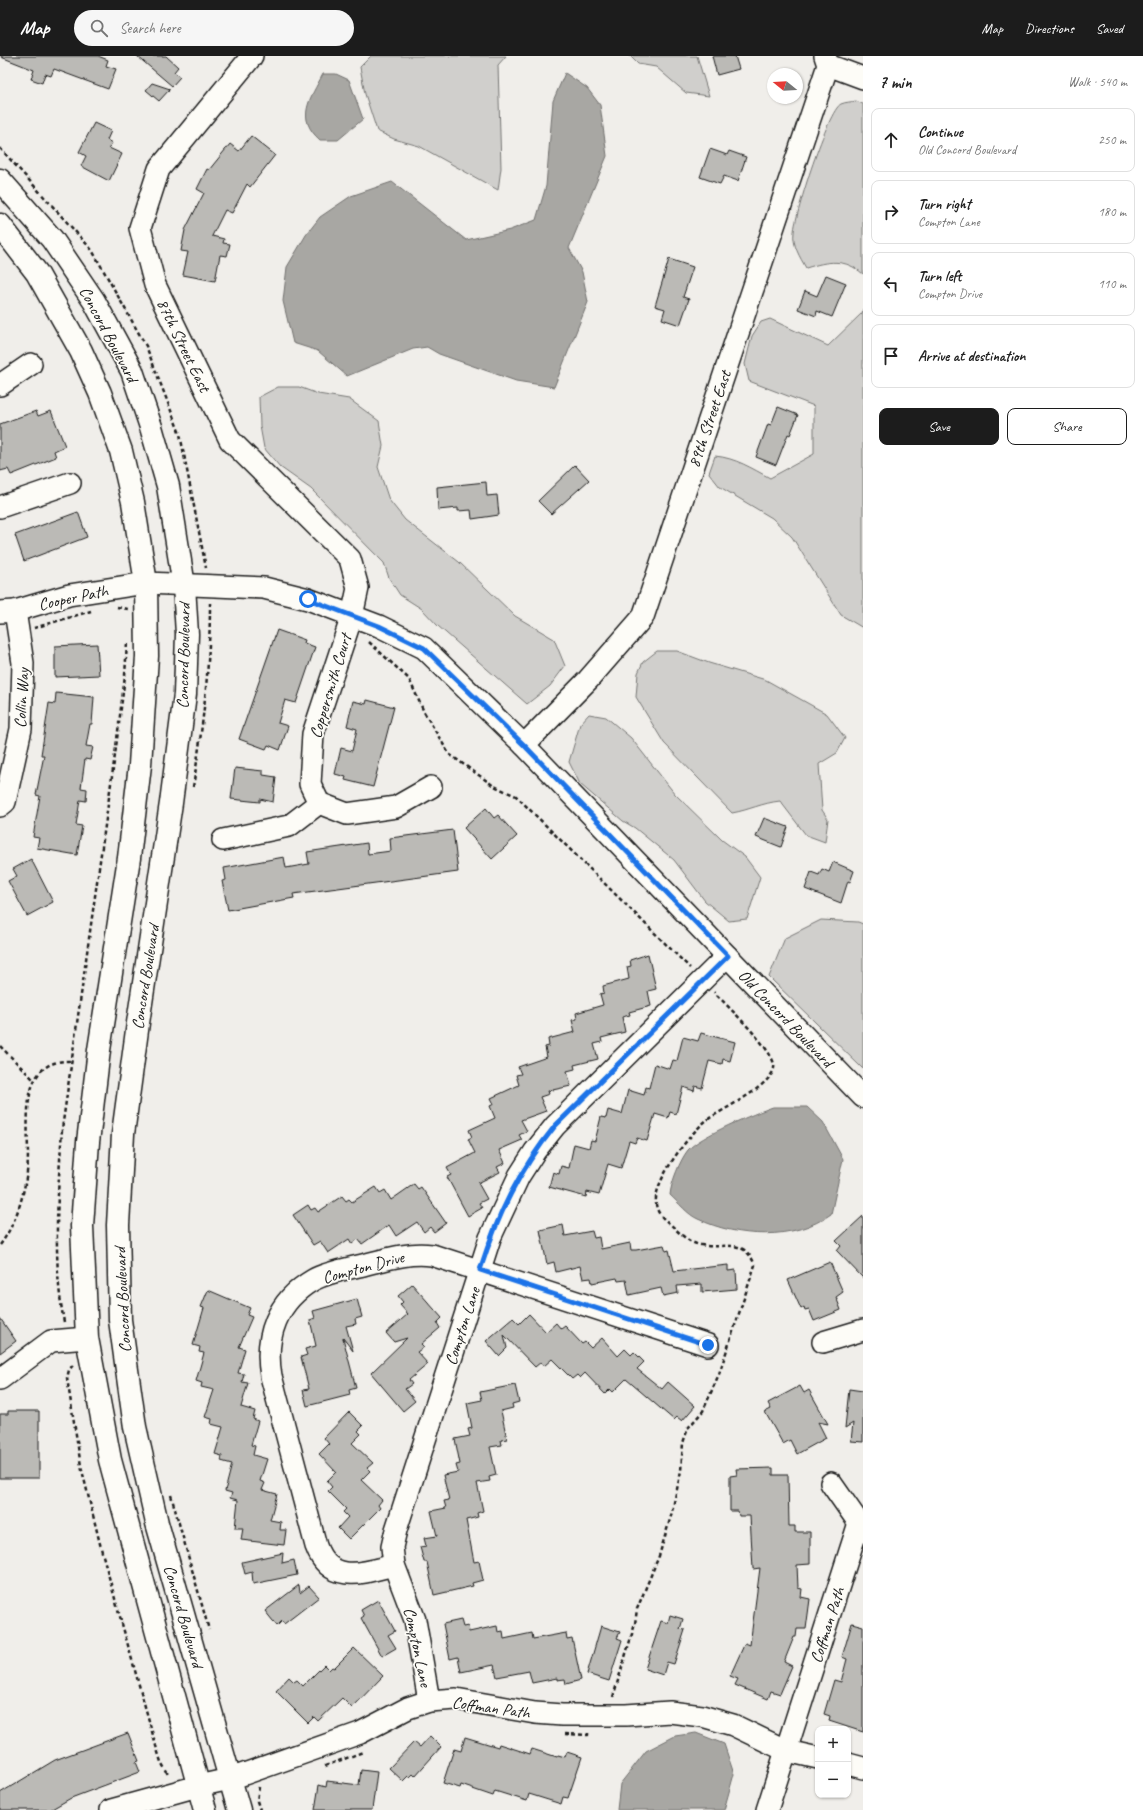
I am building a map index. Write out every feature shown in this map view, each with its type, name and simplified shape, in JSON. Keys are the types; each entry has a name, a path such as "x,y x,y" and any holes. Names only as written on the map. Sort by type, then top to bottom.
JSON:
{"main road":[{"name":"Concord Boulevard","path":"0,180 52,239 94,301 132,372 151,427 168,486 184,586 187,634 185,694 171,803 123,1134 118,1225 120,1320 135,1427 156,1515 239,1810"},
{"name":"Concord Boulevard","path":"0,225 37,273 81,351 100,394 121,451 133,502 146,583 147,656 140,765 129,858 98,1050 88,1142 82,1226 87,1338 110,1460 205,1810"}],"street":[{"name":"87th Street East","path":"242,60 159,169 140,228 155,285 230,440 350,559 358,588 352,616"},
{"path":"827,61 863,78"},
{"name":"89th Street East","path":"524,745 588,680 643,617 827,61"},
{"path":"0,385 31,364"},
{"path":"0,506 70,483"},
{"name":"Old Concord Boulevard","path":"146,583 184,586 264,588 308,599 379,626 424,648 524,745 863,1097"},
{"name":"Cooper Path","path":"8,611 69,596 146,583"},
{"name":"Collin Way","path":"0,806 5,802 21,729 23,663 18,631 8,611"},
{"name":"Coppersmith Court","path":"319,803 310,784 313,734 352,616"},
{"path":"222,840 289,826 319,803 348,814 396,807 432,787"},
{"name":"Compton Lane","path":"429,1702 415,1620 394,1564 392,1548 396,1530 490,1238 509,1193 535,1151 555,1126 728,956"},
{"name":"Compton Drive","path":"394,1564 361,1573 346,1574 332,1568 318,1553 271,1376 268,1359 269,1342 273,1325 290,1298 314,1279 399,1256 416,1254 438,1256 708,1345"},
{"path":"823,1342 863,1330"},
{"path":"0,1379 51,1341 87,1338"},
{"name":"Coffman Path","path":"768,1810 860,1523 831,1483"},
{"name":"Coffman Path","path":"111,1810 198,1786 230,1779 360,1733 408,1708 429,1702 456,1700 535,1712 593,1716 670,1712 702,1716 733,1725 786,1751 815,1757"},
{"path":"851,1765 863,1768"}],"path":[{"path":"110,607 130,610"},
{"path":"18,631 45,625 95,610"},
{"path":"0,1046 34,1080"},
{"path":"0,1245 12,1229 23,1195 27,1170 28,1112 34,1080 44,1067 52,1062 71,1061"},
{"path":"563,1734 588,1734 593,1716"},
{"path":"323,1766 356,1756 368,1750"}],"shaded area":[{"path":"371,56 506,56 498,65 501,168 498,190 419,146 394,139 377,131 365,94 360,67"},
{"path":"630,56 697,56 709,96 686,93 656,67 638,64"},
{"path":"565,73 587,88 600,105 607,156 569,248 582,272 588,302 554,387 516,381 439,354 427,347 413,349 347,376 318,351 293,343 283,301 287,267 306,235 320,217 351,196 392,182 466,240 510,230 536,220 546,186 553,101"},
{"path":"323,74 336,74 349,80 363,119 338,140 320,140 312,132 308,124 307,108"},
{"path":"856,101 863,104 863,274 850,265 836,262 806,268 794,242 794,232 800,205 821,142 835,110 841,104"},
{"path":"863,309 863,628 841,615 792,537 772,518 720,487 709,473 715,456 737,461 770,478 814,454 814,406 749,381 745,364 752,336 761,322 770,319 828,346 862,313"},
{"path":"278,387 299,387 318,394 349,399 379,421 383,446 378,467 389,500 405,520 459,562 515,616 554,639 565,666 550,686 527,704 438,626 422,609 400,595 389,578 384,563 311,489 280,467 264,448 260,426 259,397"},
{"path":"657,651 677,651 709,663 766,680 827,714 845,738 837,753 819,764 822,810 828,819 825,842 806,835 780,801 767,803 732,813 664,743 636,697 638,673 643,662"},
{"path":"589,714 606,717 631,738 675,794 722,840 745,857 760,877 747,919 729,921 705,901 674,860 635,828 623,821 580,784 569,762 580,724"},
{"path":"821,920 858,922 863,924 863,1069 769,977 785,938"},
{"path":"773,1107 807,1107 823,1122 843,1159 831,1214 816,1223 800,1229 766,1234 730,1230 698,1219 691,1215 670,1195 676,1172 688,1150 694,1144 715,1132"},
{"path":"696,1733 724,1744 734,1774 724,1810 617,1810 620,1784 646,1751 675,1736"}],"building":[{"path":"1,56 98,56 108,60 106,66 116,69 108,89 54,69 51,76 45,74 42,83 31,79 34,70"},
{"path":"137,56 166,56 178,67 174,72 180,77 172,86"},
{"path":"712,56 735,56 739,69 717,75"},
{"path":"152,83 170,89 159,101 146,90"},
{"path":"94,123 111,131 107,140 112,143 109,148 122,154 109,181 81,166 86,156 79,152"},
{"path":"251,136 275,155 250,187 247,184 232,213 225,210 212,236 224,239 223,243 230,244 227,256 220,255 215,281 183,275 188,252 181,251 185,230 204,193 197,189 207,169 209,170 230,144 239,151"},
{"path":"710,149 727,155 729,151 746,157 738,181 724,176 720,184 700,177"},
{"path":"669,259 693,267 683,297 689,299 680,325 662,319 665,309 655,306"},
{"path":"826,275 846,283 832,317 817,311 816,316 798,309 805,291 817,296"},
{"path":"778,407 798,415 790,435 788,434 776,465 756,457 768,424 771,425"},
{"path":"36,411 38,416 51,411 65,446 54,451 56,457 11,475 8,469 0,471 0,424"},
{"path":"575,465 589,480 551,514 538,501"},
{"path":"486,482 487,496 497,495 499,515 472,519 471,510 458,511 458,508 438,510 437,487"},
{"path":"78,512 87,537 24,561 15,535"},
{"path":"277,630 305,640 304,643 315,647 296,703 285,700 278,723 288,726 280,750 268,745 266,749 239,739"},
{"path":"97,644 99,675 55,677 55,646"},
{"path":"56,693 94,697 92,724 90,724 86,746 93,747 90,760 85,759 81,788 87,789 86,801 80,800 76,825 82,826 77,855 37,848 39,838 33,837 40,796 36,795 44,755 41,755 49,703 55,704"},
{"path":"367,700 394,707 373,787 345,780 346,777 335,774 341,748 352,751 357,729 347,726 353,701 366,704"},
{"path":"235,768 263,771 263,775 276,777 273,802 260,799 260,802 231,799"},
{"path":"486,808 494,818 498,815 517,836 492,859 464,828"},
{"path":"764,818 788,827 781,847 756,837"},
{"path":"453,830 458,872 293,894 294,898 228,910 222,881 226,880 224,868 284,857 286,868 309,864 307,852 367,843 368,854 391,851 390,838"},
{"path":"31,859 53,902 27,916 8,881 17,876 13,869"},
{"path":"833,862 854,871 850,882 848,881 841,903 805,889 811,872 819,875 822,869 829,872"},
{"path":"648,954 656,989 648,991 651,1006 629,1012 630,1015 622,1017 625,1032 601,1038 602,1042 594,1044 598,1059 574,1065 575,1069 567,1071 571,1086 548,1091 549,1094 540,1097 546,1111 521,1120 527,1131 519,1135 522,1140 499,1150 505,1163 497,1167 500,1172 478,1183 487,1199 479,1203 482,1208 468,1216 447,1177 451,1175 447,1168 475,1153 468,1139 472,1137 469,1130 495,1118 490,1106 494,1104 491,1098 519,1085 516,1075 521,1074 518,1067 547,1057 545,1047 549,1046 548,1039 575,1032 572,1020 577,1019 576,1013 603,1005 600,994 604,993 603,986 629,979 627,967 631,966 630,960"},
{"path":"701,1033 735,1042 730,1061 723,1059 722,1064 709,1061 702,1088 695,1086 694,1091 683,1087 676,1114 670,1112 668,1118 655,1114 647,1141 637,1138 635,1143 629,1141 621,1168 608,1164 599,1195 587,1192 586,1197 549,1187 553,1172 559,1174 561,1166 569,1168 574,1144 589,1148 591,1140 595,1141 601,1117 606,1118 608,1110 622,1114 628,1090 644,1095 646,1087 649,1088 655,1064 670,1069 673,1060 677,1061 683,1037 698,1041"},
{"path":"414,1184 418,1189 421,1187 446,1223 434,1232 430,1227 424,1232 417,1222 396,1236 389,1225 362,1244 358,1239 352,1244 349,1239 328,1253 320,1241 313,1245 293,1215 308,1205 311,1210 315,1208 318,1212 342,1196 346,1201 349,1199 352,1202 376,1187 380,1193 385,1190 391,1200"},
{"path":"863,1216 863,1278 837,1251 841,1246 836,1241"},
{"path":"563,1225 565,1236 592,1231 594,1238 599,1237 601,1249 630,1243 631,1250 664,1245 666,1251 669,1250 674,1271 728,1265 728,1271 736,1270 737,1289 702,1292 702,1284 677,1286 678,1293 663,1296 661,1288 629,1295 626,1280 618,1281 617,1278 592,1283 591,1278 583,1279 580,1266 556,1272 554,1262 547,1264 540,1230"},
{"path":"830,1262 843,1292 836,1297 841,1310 814,1321 809,1309 805,1310 804,1307 801,1309 788,1280"},
{"path":"412,1284 442,1318 437,1323 440,1328 421,1344 424,1347 417,1352 428,1364 409,1380 412,1384 405,1389 415,1401 403,1411 371,1373 407,1338 394,1342 386,1333 408,1314 400,1305 403,1302 398,1296"},
{"path":"208,1290 250,1308 247,1315 252,1317 239,1347 245,1349 238,1373 244,1374 242,1382 248,1383 241,1407 255,1411 253,1419 258,1421 251,1445 255,1446 253,1455 267,1459 260,1481 265,1483 262,1490 277,1494 270,1520 281,1522 280,1530 286,1530 284,1545 241,1540 243,1528 235,1528 238,1500 230,1498 232,1493 225,1491 232,1464 221,1461 222,1456 215,1454 223,1427 211,1424 212,1419 205,1417 214,1390 201,1387 202,1383 196,1381 204,1353 199,1352 200,1347 193,1345 204,1308 201,1307"},
{"path":"357,1299 362,1317 355,1319 356,1324 346,1326 353,1351 343,1338 356,1388 349,1390 350,1395 307,1406 303,1390 309,1389 301,1357 307,1355 305,1349 316,1346 310,1320 315,1318 313,1311"},
{"path":"529,1314 546,1332 556,1323 561,1329 565,1326 582,1344 585,1342 591,1348 602,1338 618,1356 625,1349 631,1355 634,1352 644,1362 637,1369 662,1389 668,1382 695,1406 682,1421 677,1417 674,1420 626,1379 613,1392 610,1389 605,1394 585,1373 580,1378 577,1375 572,1379 552,1359 544,1366 541,1362 535,1367 504,1335 507,1348 499,1356 486,1341 513,1318 519,1324"},
{"path":"0,1318 16,1341 0,1353"},
{"path":"515,1385 519,1402 512,1404 513,1408 501,1411 507,1439 501,1440 502,1445 490,1447 496,1475 489,1477 490,1481 477,1483 483,1511 477,1513 478,1517 466,1520 474,1562 479,1561 483,1580 472,1583 473,1586 434,1595 427,1562 424,1562 420,1547 426,1546 424,1538 437,1536 431,1511 446,1508 444,1501 449,1500 443,1475 458,1472 456,1465 460,1464 455,1439 470,1436 468,1429 472,1428 467,1403 482,1400 480,1392"},
{"path":"800,1386 804,1393 809,1390 828,1424 818,1422 826,1438 797,1454 790,1440 783,1444 765,1412 771,1409 768,1403"},
{"path":"849,1389 863,1391 863,1442 851,1441 853,1423 845,1428"},
{"path":"8,1411 39,1411 39,1478 0,1478 0,1414 8,1414"},
{"path":"349,1412 363,1426 358,1431 361,1434 352,1443 373,1463 367,1468 370,1471 361,1480 382,1500 378,1505 380,1508 349,1539 338,1528 348,1517 343,1512 346,1509 328,1491 332,1487 327,1481 336,1472 319,1454 329,1444 324,1438"},
{"path":"773,1468 773,1475 788,1475 789,1526 795,1526 795,1532 810,1532 810,1564 797,1565 798,1588 802,1589 801,1597 810,1599 806,1629 797,1629 796,1637 794,1637 784,1662 792,1666 780,1694 771,1691 768,1699 735,1685 738,1679 730,1676 745,1643 750,1645 760,1568 753,1569 750,1516 739,1516 738,1511 730,1511 730,1476 737,1475 736,1469"},
{"path":"283,1553 282,1563 294,1560 297,1575 253,1584 252,1572 245,1574 242,1562"},
{"path":"299,1585 300,1593 309,1586 319,1597 284,1624 282,1621 277,1626 265,1611"},
{"path":"378,1600 395,1631 388,1635 396,1648 382,1656 361,1618 364,1616 361,1610"},
{"path":"670,1615 683,1619 680,1629 685,1630 674,1664 667,1662 663,1675 645,1669 661,1621 668,1623"},
{"path":"461,1620 463,1627 468,1626 469,1632 497,1626 498,1632 503,1631 504,1639 532,1633 533,1639 566,1633 567,1639 572,1638 581,1680 566,1684 565,1679 557,1680 557,1678 532,1683 529,1671 497,1677 494,1665 461,1672 458,1657 450,1659 443,1624"},
{"path":"852,1623 863,1626 863,1732 851,1728 851,1726 844,1726 829,1721 830,1716 824,1714 834,1680 841,1682 847,1659 842,1657"},
{"path":"601,1626 620,1632 617,1638 622,1640 609,1681 587,1674"},
{"path":"354,1648 383,1676 352,1708 342,1698 318,1721 314,1717 308,1723 276,1691 289,1677 294,1682 297,1680 303,1686 324,1665 329,1670 332,1667 334,1668"},
{"path":"128,1733 139,1761 136,1762 140,1772 71,1798 50,1810 0,1810 0,1793 55,1760"},
{"path":"430,1736 441,1747 415,1776 413,1774 409,1778 408,1776 403,1781 389,1768 414,1742 420,1747"},
{"path":"465,1737 498,1747 499,1744 530,1754 532,1749 557,1757 558,1755 565,1757 567,1752 582,1757 568,1798 563,1797 561,1804 529,1794 527,1801 495,1791 493,1796 461,1785 460,1788 443,1783 454,1749 461,1751"},
{"path":"361,1770 377,1772 372,1810 315,1810 319,1785 326,1787 327,1781 359,1785"}],"route":[{"path":"308,599 379,626 424,648 524,745 728,956 555,1126 535,1151 509,1193 490,1238 480,1270 708,1345"}]}
